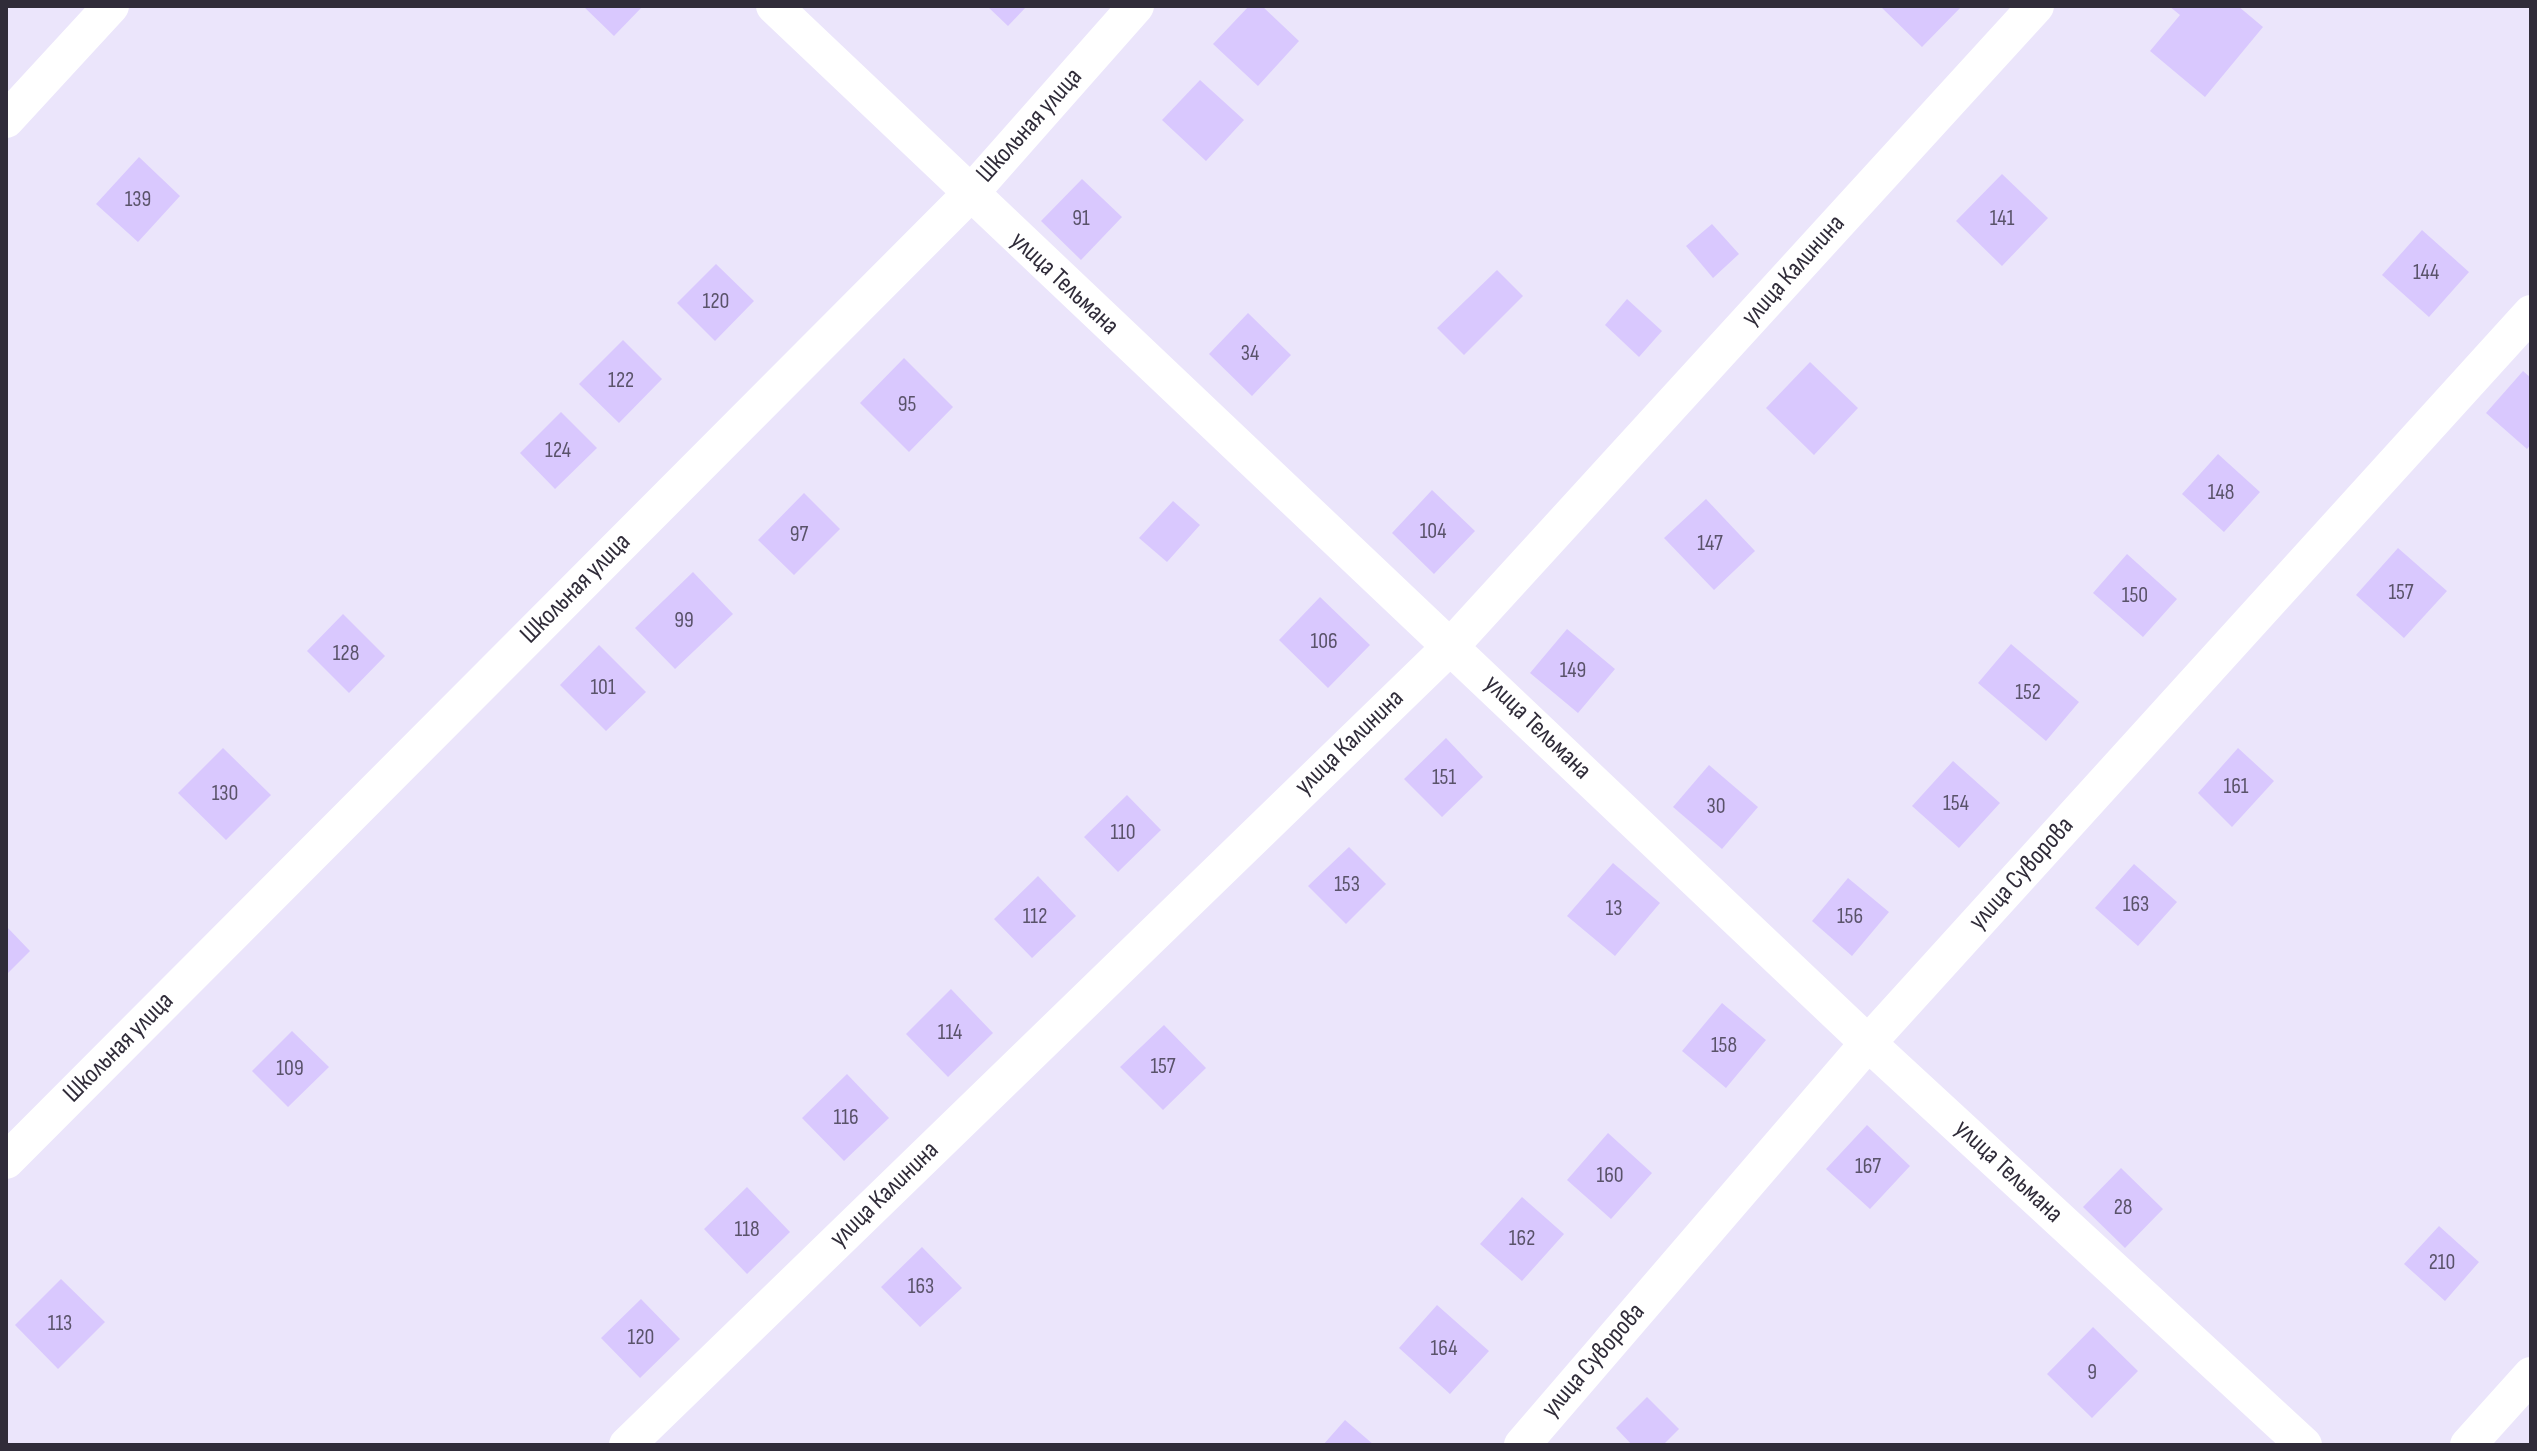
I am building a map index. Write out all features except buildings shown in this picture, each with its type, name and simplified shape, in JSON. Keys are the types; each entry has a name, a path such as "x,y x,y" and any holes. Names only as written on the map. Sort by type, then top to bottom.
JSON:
{"street":[{"path":"6,120 111,6"},
{"name":"улица Тельмана","path":"774,6 969,195 1451,646 1868,1043 2304,1445"},
{"name":"Школьная улица","path":"6,1161 969,195 1136,6"},
{"name":"улица Калинина","path":"627,1445 1451,646 2036,6"},
{"name":"улица Суворова","path":"1522,1445 1868,1043 2531,313"},
{"path":"2468,1445 2531,1375"}]}
